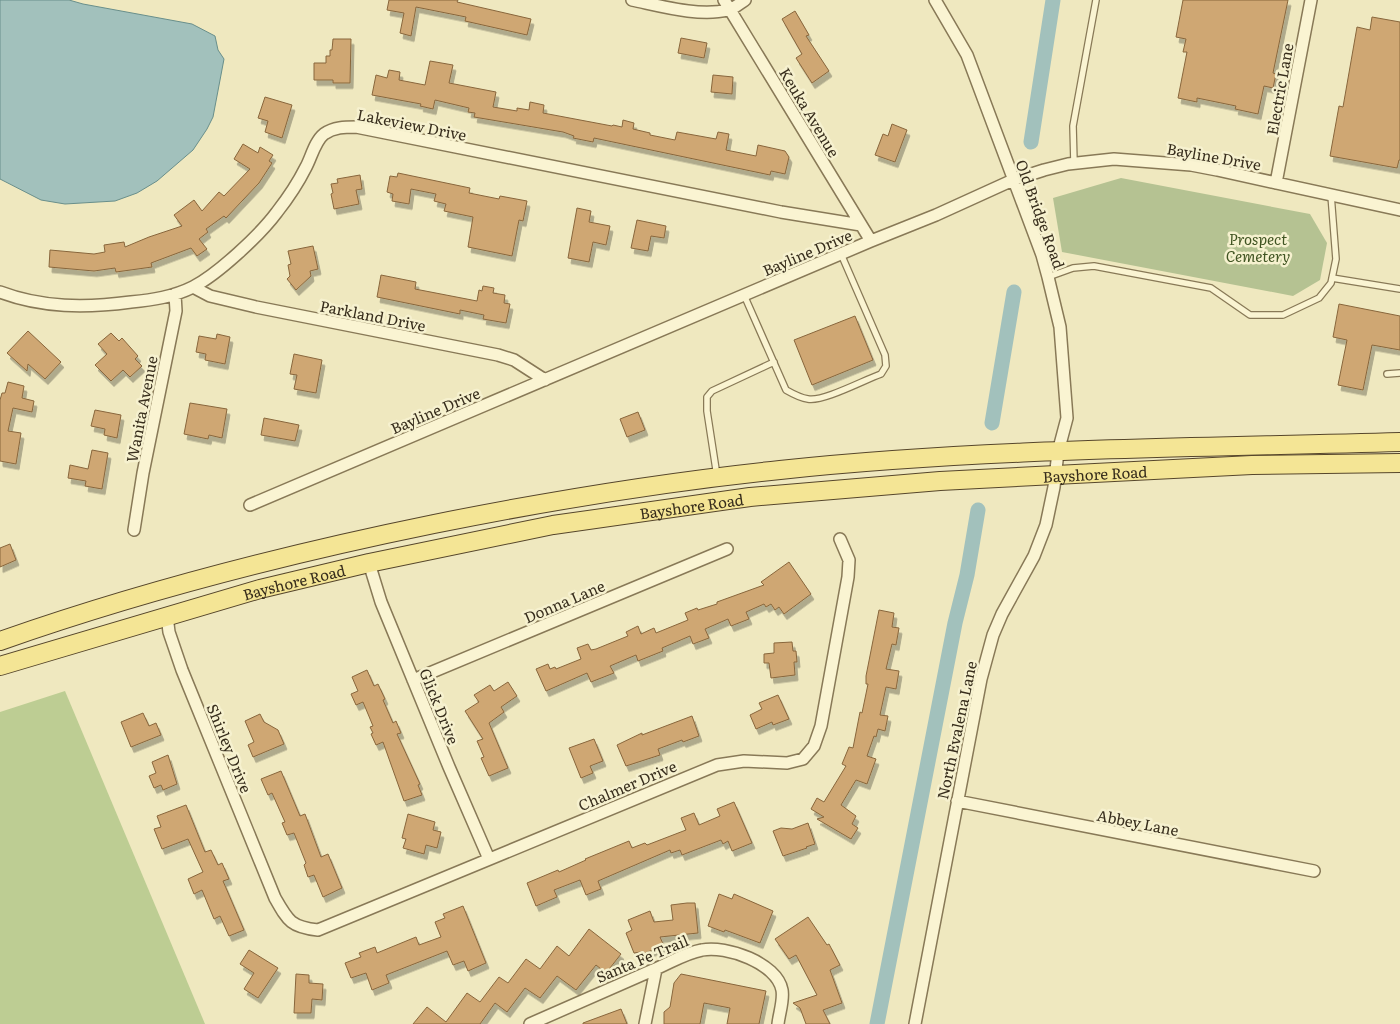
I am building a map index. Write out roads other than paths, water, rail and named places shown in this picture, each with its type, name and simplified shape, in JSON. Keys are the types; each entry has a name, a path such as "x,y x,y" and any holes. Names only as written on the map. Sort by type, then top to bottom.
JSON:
{"main road":[{"name":"Bayshore Road","path":"0,640 52,622 185,583 357,540 535,504 717,478 858,463 1117,448 1400,442"},
{"name":"Bayshore Road","path":"0,666 260,589 369,563 552,525 750,497 940,481 1252,465 1400,463"},
{"path":"167,616 167,607 185,583"}],"street":[{"path":"632,0 687,10 727,5 745,0"},
{"name":"Old Bridge Road","path":"935,0 967,55 1012,180 1024,206 1048,277 1060,327 1067,418 1058,452"},
{"name":"Electric Lane","path":"1276,183 1311,0"},
{"name":"Keuka Avenue","path":"727,5 871,241"},
{"name":"Lakeview Drive","path":"0,292 24,300 73,306 156,299 193,287 213,274 274,217 298,182 323,135 340,127 356,128 781,212 861,225"},
{"name":"Bayline Drive","path":"250,505 936,215 1012,180 1044,170 1074,163 1114,159 1191,165 1400,210"},
{"name":"Parkland Drive","path":"193,287 219,299 498,355 514,360 545,380"},
{"name":"Wanita Avenue","path":"134,530 141,483 176,311 174,294"},
{"name":"North Evalena Lane","path":"915,1024 981,679 993,635 1002,614 1034,556 1046,525 1058,452"},
{"name":"Chalmer Drive","path":"272,889 285,917 300,928 318,930 717,765 744,761 786,764 803,759 814,746 820,726 848,577 849,560 840,539"},
{"name":"Donna Lane","path":"413,680 726,549"},
{"name":"Glick Drive","path":"369,563 381,602 489,859"},
{"name":"Shirley Drive","path":"167,616 169,632 182,670 272,889"},
{"name":"Abbey Lane","path":"957,801 1314,871"},
{"name":"Santa Fe Trail","path":"530,1024 689,953 705,949 721,950 750,958 764,965 776,976 783,990 778,1024"},
{"path":"645,1024 656,969"}],"lane":[{"path":"1074,163 1073,126 1096,0"},
{"path":"1048,277 1073,268 1094,266 1211,288 1250,315 1283,315 1319,298 1331,283 1336,259 1331,195"},
{"path":"744,295 786,390 809,400 822,398 881,374 886,366 885,355 841,254"},
{"path":"1332,278 1400,289"},
{"path":"717,478 708,411 708,397 712,391 774,362"},
{"path":"1387,374 1400,373"}],"water":[{"path":"0,0 69,0 192,24 215,36 218,50 224,59 213,117 193,150 157,181 137,193 115,201 65,204 41,200 0,179"}],"waterway":[{"path":"1031,142 1053,0"},
{"path":"992,423 1014,292"},
{"path":"877,1024 955,623 967,575 978,510"}],"park label":[{"name":"Prospect Cemetery","path":"1258,246"}]}
